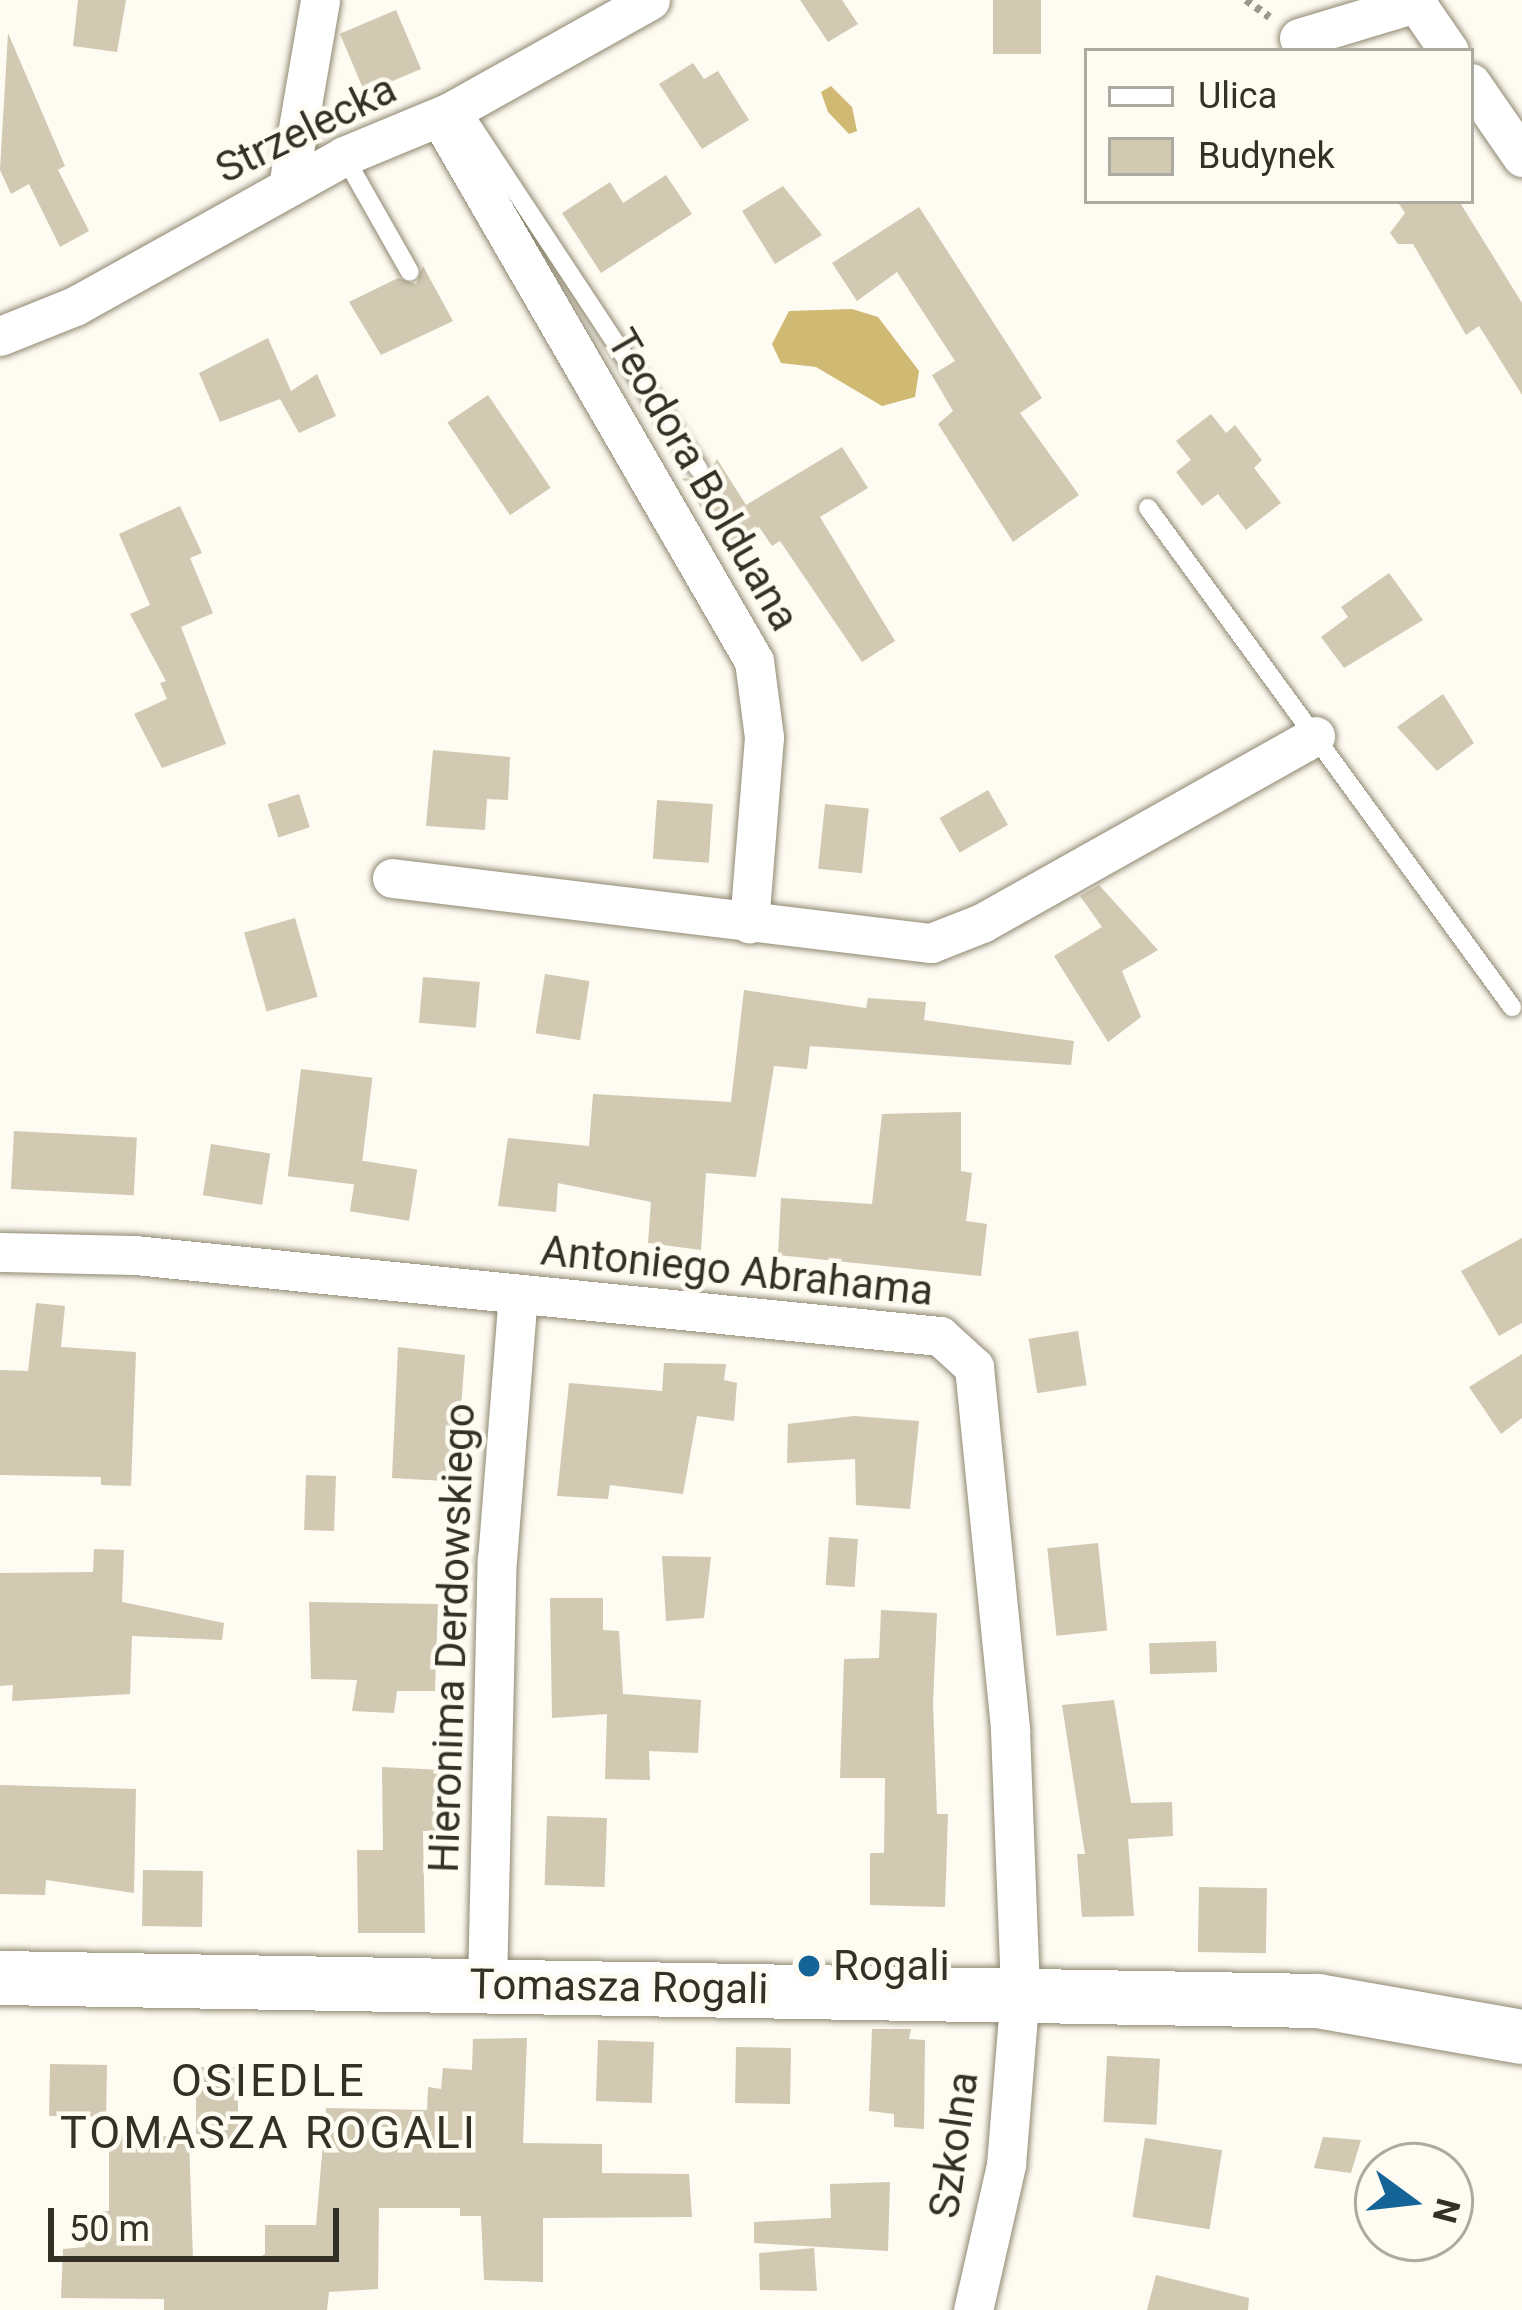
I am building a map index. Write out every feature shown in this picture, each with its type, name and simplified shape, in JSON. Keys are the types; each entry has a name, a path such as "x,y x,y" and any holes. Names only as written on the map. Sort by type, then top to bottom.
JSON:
{"street":[{"path":"288,186 320,0"},
{"name":"Strzelecka","path":"0,336 75,306 344,156 450,112 650,0"},
{"path":"1299,38 1416,3 1447,48"},
{"path":"1474,87 1522,157"},
{"name":"Teodora Bolduana","path":"450,112 754,661 764,737 749,923"},
{"path":"392,878 931,943 982,923 1315,736"},
{"name":"Antoniego Abrahama","path":"0,1252 135,1255 940,1336 974,1367 1010,1730 1020,1991"},
{"name":"Hieronima Derdowskiego","path":"487,1985 496,1560 518,1294"},
{"name":"Tomasza Rogali","path":"0,1978 1020,1991 1318,2001 1522,2037"},
{"name":"Szkolna","path":"974,2310 1006,2165 1020,1991"}],"lane":[{"path":"450,112 699,469"},
{"path":"344,156 410,272"},
{"path":"1148,508 1513,1007"}],"shaded area":[{"path":"831,86 852,107 857,131 849,134 828,112 821,92"},
{"path":"852,309 878,317 919,371 915,397 882,406 816,367 781,363 772,344 789,311"}],"building":[{"path":"78,0 126,0 117,52 73,46"},
{"path":"800,0 842,0 858,24 828,42"},
{"path":"993,0 1041,0 1041,54 993,54"},
{"path":"396,10 421,69 365,93 340,34"},
{"path":"8,33 65,166 58,170 89,231 60,247 29,184 11,194 0,170"},
{"path":"693,63 704,79 718,71 749,120 702,149 659,84"},
{"path":"666,175 692,214 601,273 562,213 610,182 623,203"},
{"path":"783,186 822,235 775,264 742,211"},
{"path":"1399,204 1461,204 1522,303 1522,395 1479,326 1466,335 1413,244 1398,244 1390,233 1405,213"},
{"path":"919,207 1042,398 1020,413 1079,495 1013,542 938,424 953,411 932,375 955,361 897,272 857,301 832,263"},
{"path":"423,266 453,321 381,355 349,302 398,278 416,284"},
{"path":"268,338 291,391 317,374 336,416 299,433 280,399 220,422 199,373"},
{"path":"488,395 551,488 510,515 447,422"},
{"path":"1211,414 1226,433 1235,425 1262,460 1254,468 1281,503 1246,530 1218,494 1202,506 1176,472 1191,460 1176,441"},
{"path":"842,447 868,488 820,517 895,641 862,662 780,541 772,546 759,527 726,547 682,478 705,481 717,459 746,505"},
{"path":"180,506 202,553 190,558 213,613 181,627 226,744 162,768 134,714 167,699 160,683 166,681 130,614 150,605 119,534"},
{"path":"1389,573 1423,620 1344,668 1321,637 1348,617 1341,607"},
{"path":"1443,694 1474,743 1437,771 1397,727"},
{"path":"433,750 510,757 508,800 487,799 485,830 426,826"},
{"path":"988,790 1008,825 960,853 940,818"},
{"path":"299,794 310,827 278,837 268,804"},
{"path":"657,800 713,804 709,863 653,859"},
{"path":"825,804 869,809 862,873 818,869"},
{"path":"1099,885 1158,950 1122,971 1141,1017 1108,1042 1054,956 1102,927 1080,896"},
{"path":"295,918 318,997 267,1011 244,933"},
{"path":"545,974 589,981 580,1040 536,1033"},
{"path":"423,977 480,982 476,1028 419,1023"},
{"path":"744,990 866,1008 868,998 926,1002 924,1020 1074,1041 1071,1065 810,1046 807,1069 774,1066 756,1177 706,1173 701,1250 648,1243 651,1202 558,1183 556,1212 498,1206 508,1138 589,1146 593,1094 731,1102"},
{"path":"301,1069 372,1078 359,1185 288,1176"},
{"path":"961,1112 961,1171 972,1173 966,1221 987,1224 981,1276 778,1255 781,1198 872,1204 882,1114"},
{"path":"14,1131 137,1137 134,1195 11,1189"},
{"path":"211,1144 270,1153 262,1205 203,1195"},
{"path":"358,1160 417,1169 409,1221 350,1211"},
{"path":"1522,1238 1522,1323 1499,1336 1461,1271"},
{"path":"36,1303 65,1306 61,1347 136,1352 131,1486 101,1485 101,1477 0,1475 0,1370 28,1371"},
{"path":"1078,1331 1087,1385 1037,1393 1029,1339"},
{"path":"398,1347 465,1355 457,1458 447,1458 445,1481 392,1478"},
{"path":"1522,1354 1522,1418 1501,1434 1469,1387"},
{"path":"664,1363 726,1364 724,1380 737,1383 734,1421 697,1416 683,1494 610,1485 608,1499 557,1496 569,1383 662,1391"},
{"path":"854,1416 919,1421 910,1509 856,1505 855,1459 787,1463 788,1424"},
{"path":"306,1475 336,1476 334,1531 304,1530"},
{"path":"829,1537 858,1539 855,1587 826,1585"},
{"path":"1098,1543 1107,1631 1056,1636 1047,1548"},
{"path":"94,1549 124,1550 122,1602 224,1623 222,1640 132,1636 130,1694 12,1701 13,1685 0,1686 0,1573 93,1572"},
{"path":"662,1556 711,1557 704,1618 666,1621"},
{"path":"550,1598 603,1598 603,1630 619,1631 623,1694 701,1700 698,1753 649,1751 650,1780 605,1779 607,1714 552,1718"},
{"path":"309,1602 438,1604 435,1691 397,1691 394,1713 352,1711 357,1680 311,1679"},
{"path":"881,1610 937,1613 933,1703 937,1814 948,1814 945,1907 870,1905 870,1853 884,1853 885,1778 840,1778 844,1659 879,1658"},
{"path":"1216,1641 1217,1672 1150,1674 1149,1643"},
{"path":"1114,1700 1131,1803 1172,1802 1173,1836 1128,1839 1134,1916 1082,1917 1077,1854 1085,1854 1062,1705"},
{"path":"382,1767 442,1770 443,1831 423,1831 425,1933 358,1933 357,1850 383,1850"},
{"path":"0,1785 136,1789 134,1893 46,1880 45,1895 0,1894"},
{"path":"547,1816 607,1818 605,1887 545,1885"},
{"path":"143,1870 203,1871 202,1927 142,1926"},
{"path":"1199,1887 1267,1888 1266,1953 1198,1952"},
{"path":"872,2029 911,2029 909,2039 925,2040 924,2129 894,2127 894,2114 869,2111"},
{"path":"527,2038 523,2143 602,2144 602,2173 689,2174 692,2217 543,2218 543,2282 484,2280 481,2216 460,2216 460,2208 379,2208 378,2289 329,2292 327,2310 164,2310 164,2299 61,2298 63,2249 85,2247 86,2212 109,2211 109,2134 189,2137 193,2260 253,2261 265,2254 265,2225 316,2225 326,2108 427,2110 428,2087 441,2089 443,2068 472,2070 473,2039"},
{"path":"598,2040 654,2042 652,2103 596,2101"},
{"path":"736,2047 791,2048 790,2104 735,2103"},
{"path":"1107,2056 1160,2059 1156,2125 1104,2122"},
{"path":"50,2064 107,2065 106,2117 49,2116"},
{"path":"196,2067 238,2067 238,2141 196,2141"},
{"path":"1323,2137 1361,2140 1354,2142 1351,2173 1314,2168"},
{"path":"1145,2138 1222,2150 1210,2229 1132,2217"},
{"path":"890,2182 888,2251 754,2243 754,2222 831,2218 830,2184"},
{"path":"814,2248 817,2291 760,2290 759,2253"},
{"path":"1156,2275 1249,2298 1248,2310 1147,2310"}],"place":[{"name":"Rogali","path":"809,1966"}],"district":[{"name":"OSIEDLE TOMASZA ROGALI","path":"269,2107"}]}
